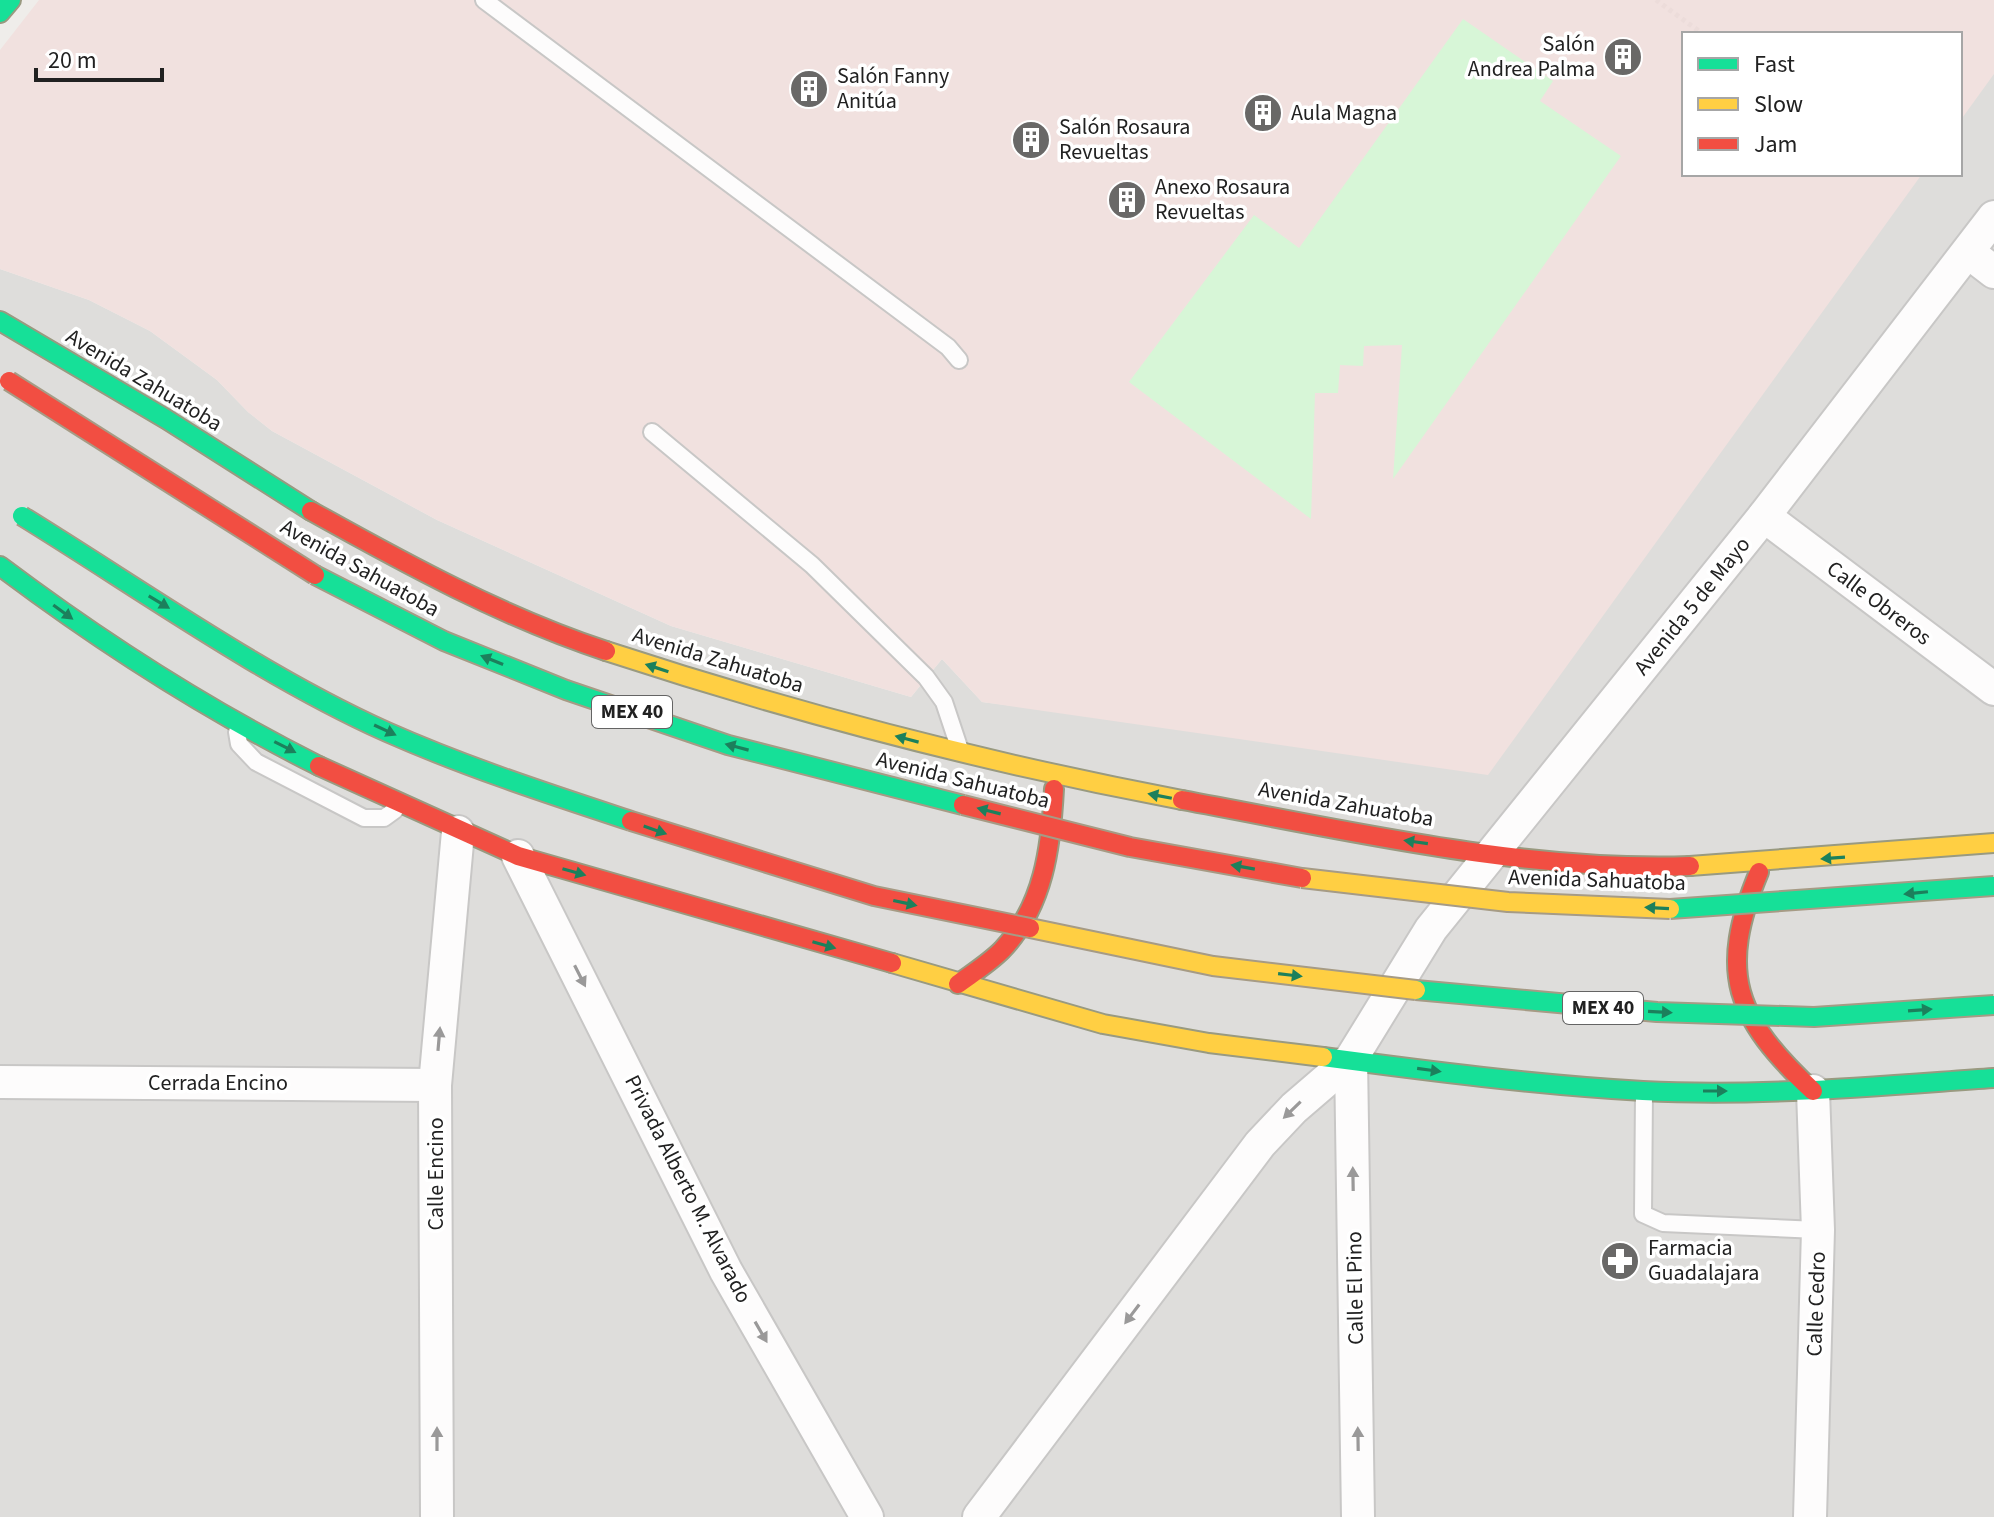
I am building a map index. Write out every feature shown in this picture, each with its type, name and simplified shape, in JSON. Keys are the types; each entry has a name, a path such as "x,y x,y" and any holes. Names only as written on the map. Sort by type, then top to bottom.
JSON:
{"street":[{"path":"0,13 11,0"},
{"name":"Avenida 5 de Mayo","path":"1351,1059 1431,929 1764,516 1994,217"},
{"path":"1968,252 1994,272"},
{"name":"Avenida Zahuatoba","path":"0,321 166,419 284,497 409,565 551,633 721,689 1055,776 1368,834 1493,853"},
{"name":"Avenida Sahuatoba","path":"4,378 325,582 444,641 566,690 759,753 1130,847 1320,881 1492,900 1680,909 1994,886"},
{"name":"MEX 40","path":"17,512 274,672 385,731 545,793 705,846 874,896 1213,966 1497,1000 1657,1012 1814,1017 1994,1005"},
{"name":"Calle Obreros","path":"1764,516 1994,689"},
{"path":"0,566 102,641 235,722 458,832 518,856 1103,1024 1209,1043 1486,1078 1644,1091 1813,1091 1994,1078"},
{"path":"958,984 1002,949 1030,912 1048,860 1055,776"},
{"name":"Calle Encino","path":"437,1517 435,1085 458,832"},
{"name":"Avenida Sahuatoba","path":"1493,853 1636,868 1764,863 1994,843"},
{"name":"Privada Alberto M. Alvarado","path":"518,856 726,1271 867,1517"},
{"path":"1764,863 1745,902 1736,934 1733,965 1742,1006 1759,1036 1781,1063 1813,1091"},
{"path":"979,1517 1260,1144 1294,1108 1351,1059"},
{"name":"Calle El Pino","path":"1351,1059 1358,1517"},
{"name":"Cerrada Encino","path":"0,1082 435,1085"},
{"name":"Calle Cedro","path":"1810,1517 1818,1230 1813,1091"}],"lane":[{"path":"484,0 948,347 959,360"},
{"path":"652,432 812,565 926,677 944,702 960,753"},
{"path":"235,722 239,744 256,762 364,818 384,818 400,806"},
{"path":"1644,1091 1643,1214 1663,1223 1818,1230"}],"path":[{"path":"1656,0 1700,32"}],"shaded area":[{"path":"39,0 1994,0 1994,74 1962,118 1962,32 1682,32 1682,176 1921,176 1488,775 982,702 942,659 911,697 671,626 437,520 272,431 217,380 150,331 89,300 0,269 0,50"},
{"path":"1994,0 1994,1517 0,1517 0,269 89,300 150,331 217,380 272,431 437,520 671,626 911,697 942,659 982,702 1021,707 1682,176 1962,176 1962,32"}],"green space":[{"path":"1463,19 1553,81 1540,101 1621,156 1393,479 1402,345 1364,346 1363,366 1340,365 1338,393 1315,393 1311,519 1129,382 1254,215 1299,248"}],"traffic: fast":[{"path":"0,13 11,0"},
{"path":"0,321 166,419 311,511"},
{"path":"22,516 247,658 340,710 447,757 631,821"},
{"path":"0,566 155,673 319,766"},
{"path":"315,575 444,641 566,690 728,745 963,805"},
{"path":"1670,909 1994,886"},
{"path":"1416,990 1657,1012 1814,1017 1994,1005"},
{"path":"1323,1057 1523,1081 1643,1091 1731,1093 1818,1090 1994,1078"}],"traffic: slow":[{"path":"606,651 892,735 1036,770 1182,800"},
{"path":"1690,866 1994,843"},
{"path":"1302,878 1508,902 1670,909"},
{"path":"1030,928 1213,966 1416,990"},
{"path":"892,963 1103,1024 1209,1043 1323,1057"}],"traffic: jam":[{"path":"9,381 315,575"},
{"path":"311,511 492,606 606,651"},
{"path":"319,766 518,856 892,963"},
{"path":"958,984 1002,950 1027,914 1043,875 1051,832 1054,789"},
{"path":"1182,800 1371,836 1500,856 1627,866 1690,866"},
{"path":"963,805 1130,847 1302,878"},
{"path":"631,821 874,896 1030,928"},
{"path":"1759,872 1746,907 1739,939 1737,966 1741,992 1766,1040 1813,1091"}],"place":[{"name":"Salón Andrea Palma","path":"1623,57"},
{"name":"Salón Fanny Anitúa","path":"809,89"},
{"name":"Aula Magna","path":"1263,113"},
{"name":"Salón Rosaura Revueltas","path":"1031,140"},
{"name":"Anexo Rosaura Revueltas","path":"1127,200"},
{"name":"Farmacia Guadalajara","path":"1620,1261"}]}
